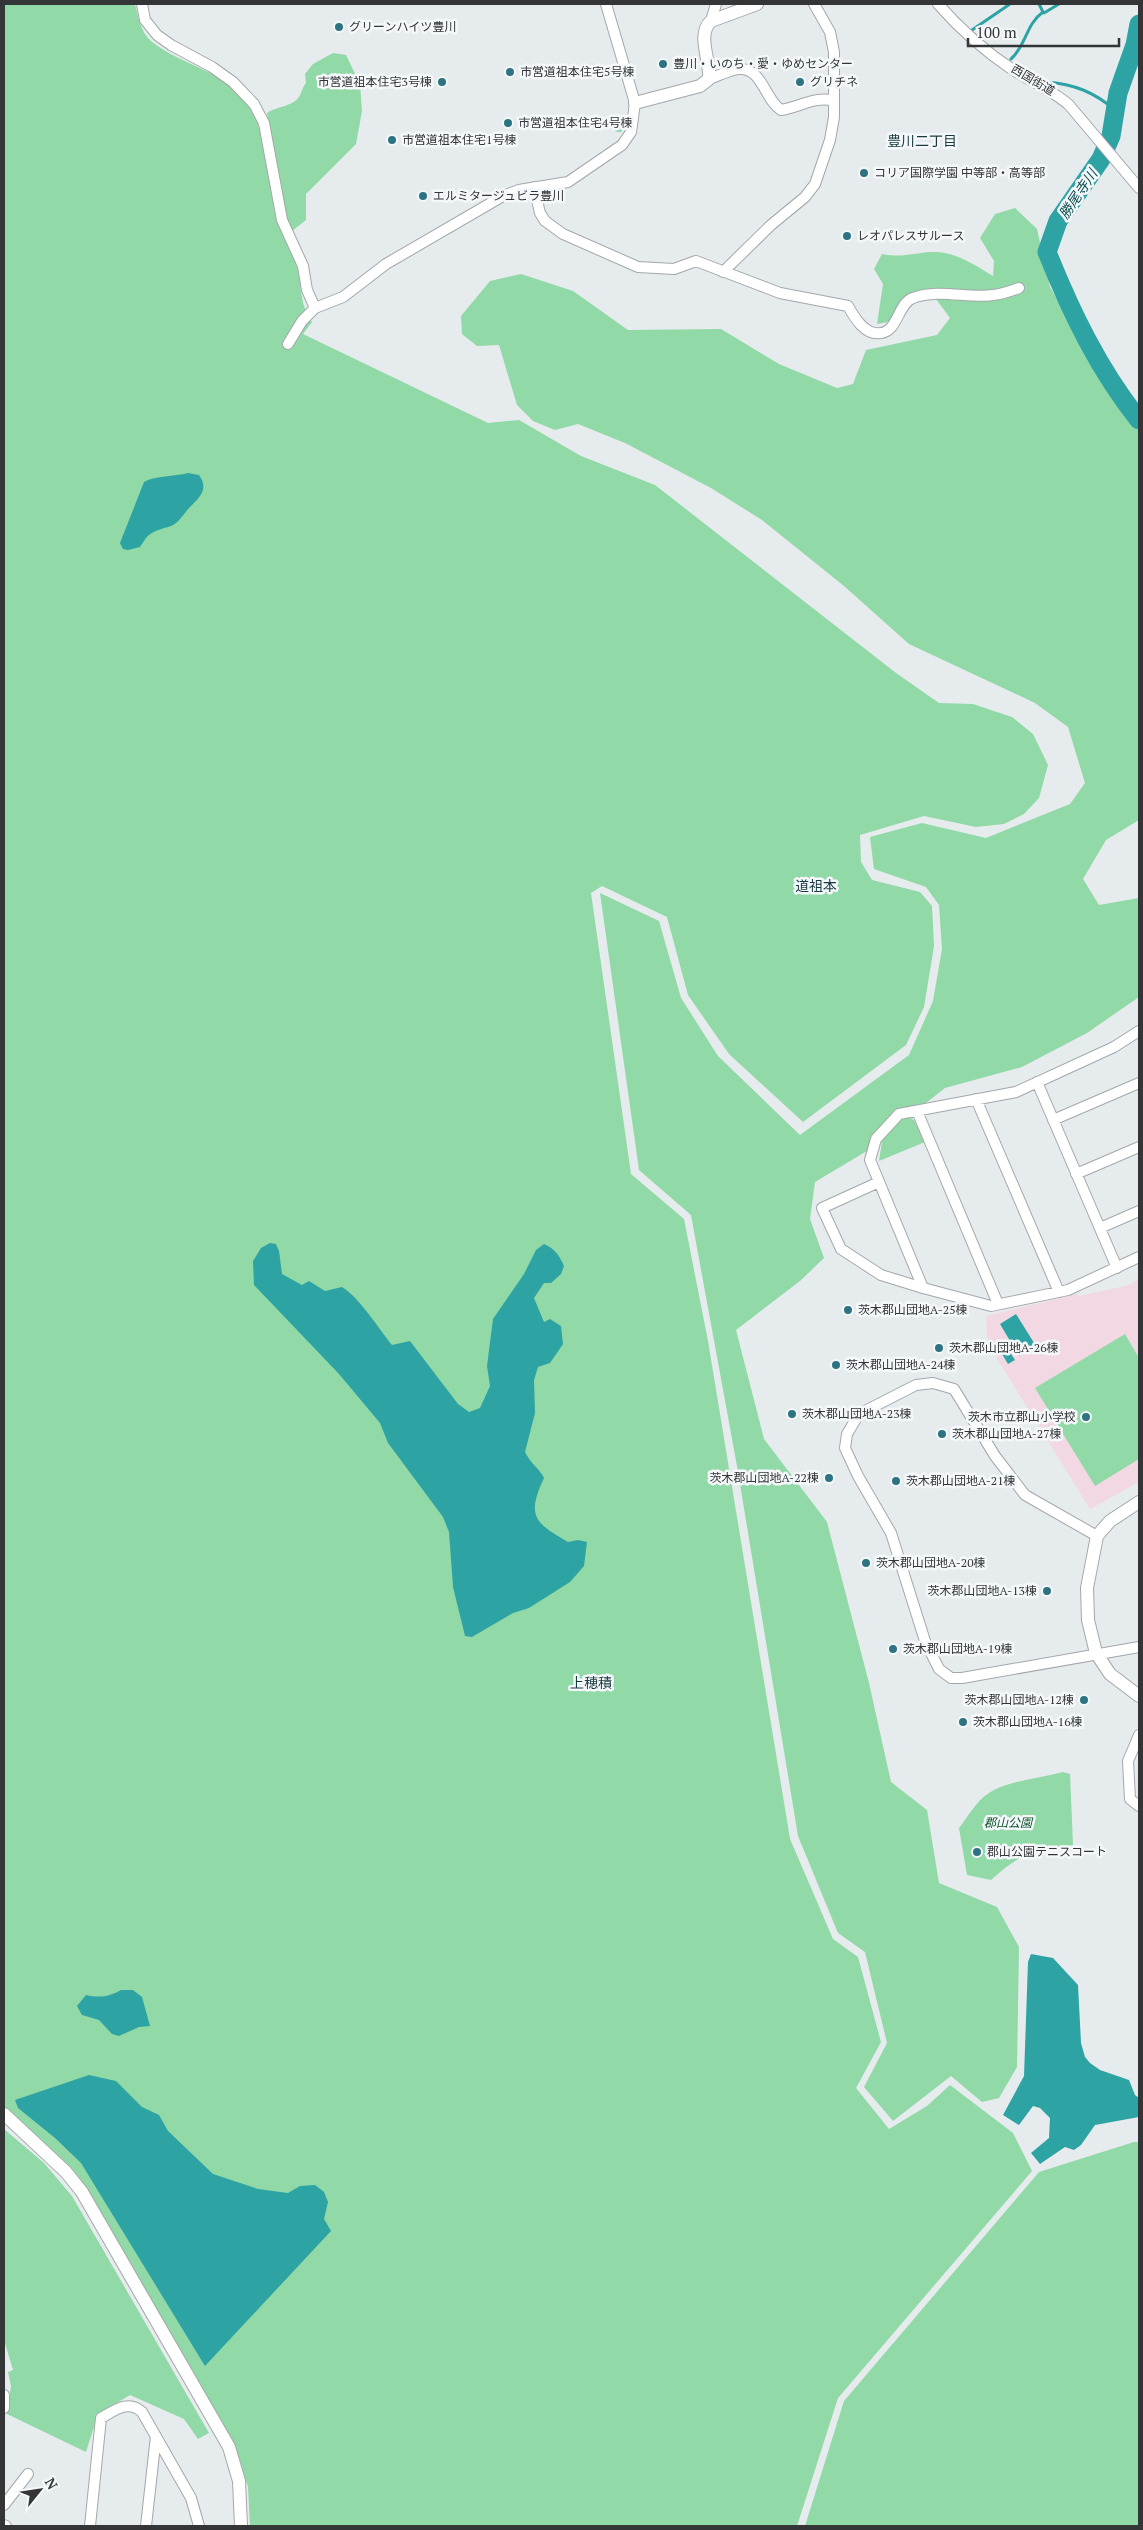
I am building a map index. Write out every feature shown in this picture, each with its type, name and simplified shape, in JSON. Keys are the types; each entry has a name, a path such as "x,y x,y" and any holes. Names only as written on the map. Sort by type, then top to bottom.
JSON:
{"street":[{"path":"142,4 145,20 157,35 171,45 212,67 233,82 254,104 264,122 282,220 303,266 307,290 316,308"},
{"path":"288,344 302,321 316,308 343,297 386,264 503,196 519,190 568,182 622,145 631,132 635,103 606,4"},
{"path":"711,21 716,4"},
{"path":"709,79 710,69 704,35 705,26 711,21 757,4"},
{"path":"723,272 771,225 805,197 815,184 830,140 834,117 832,100 834,52 830,32 814,4"},
{"name":"西国街道","path":"938,4 955,24 1012,69 1058,95 1126,170 1139,188"},
{"path":"635,103 700,86 709,79 738,69 748,70 756,75 774,106 781,110 820,98 832,100"},
{"path":"534,188 540,213 545,222 563,234 638,267 674,269 696,261 780,293 848,306 857,322 872,332 882,333 891,328 904,304 913,298 940,294 993,296 1019,288"},
{"path":"923,1288 870,1160 876,1139 899,1114 1016,1092 1114,1048 1139,1031"},
{"path":"1037,1082 1117,1268"},
{"path":"1053,1120 1139,1083"},
{"path":"976,1099 1059,1292"},
{"path":"916,1111 998,1304"},
{"path":"1076,1174 1139,1147"},
{"path":"879,1182 822,1208 841,1250 881,1275 923,1288 991,1306 1068,1290 1139,1258"},
{"path":"1100,1228 1139,1211"},
{"path":"1097,1536 1025,1495 995,1456 954,1389 933,1382 916,1385 858,1414 847,1434 845,1448 858,1476 891,1533 925,1641 939,1669 951,1678 962,1678 1096,1653 1139,1647"},
{"path":"1139,1502 1110,1522 1097,1536 1087,1588 1088,1620 1096,1653 1110,1674 1139,1696"},
{"path":"1139,1735 1128,1761 1130,1799 1139,1806"},
{"path":"4,2114 66,2172 82,2192 197,2391 234,2460 240,2488 242,2526"},
{"path":"4,2395 4,2408"},
{"path":"90,2526 101,2418 122,2406 137,2407 156,2436 191,2498 199,2526"},
{"path":"146,2526 156,2436"},
{"path":"4,2505 28,2474"}],"shaded area":[{"name":"茨木市立郡山小学校","path":"1139,1278 1139,1482 1090,1509 993,1352 987,1336 986,1316 1077,1294 1079,1296 1130,1285"}],"green space":[{"path":"4,4 135,4 142,29 151,41 176,57 205,70 231,86 242,96 256,119 267,162 277,219 296,264 303,300 312,322 303,334 488,423 519,420 581,456 655,485 896,673 939,703 973,704 1012,717 1033,734 1048,765 1039,798 1024,814 1004,824 976,827 924,816 860,835 861,862 872,880 920,892 932,906 934,946 924,1007 906,1045 803,1122 729,1054 688,995 667,917 602,886 591,893 631,1174 684,1219 708,1341 790,1839 833,1939 858,1957 881,2042 856,2088 889,2129 927,2106 950,2085 1013,2133 1032,2171 838,2398 797,2526 250,2526 248,2487 238,2454 92,2197 74,2171 4,2106"},
{"path":"333,53 346,55 360,84 362,111 356,144 306,194 306,220 292,231 286,218 267,113 296,100 306,83 305,74 313,64"},
{"path":"618,116 628,117 628,125 621,132 616,132 611,123"},
{"path":"1015,208 1037,229 1050,287 1093,362 1139,432 1139,820 1106,840 1083,879 1099,905 1139,898 1139,997 1087,1033 1022,1067 945,1088 908,1117 914,1120 925,1142 879,1161 882,1142 815,1182 810,1219 824,1258 800,1281 736,1330 764,1439 827,1522 869,1683 891,1782 927,1810 939,1883 997,1907 1019,1947 1017,2067 999,2098 982,2102 951,2076 893,2121 864,2087 887,2043 865,1952 838,1933 798,1836 737,1466 691,1215 639,1170 600,893 659,921 681,998 718,1056 800,1135 909,1055 933,1001 942,949 939,905 926,887 874,869 870,837 922,823 986,838 1070,804 1085,783 1068,727 1035,703 909,644 844,586 762,520 711,488 625,443 578,424 555,430 533,421 517,405 499,345 477,346 462,334 461,316 490,281 521,274 573,291 628,330 721,329 779,364 837,388 853,384 866,350 937,335 950,318 930,291 914,293 899,320 877,324 883,284 874,269 882,254 902,255 940,252 956,256 993,276 994,261 980,238 995,214"},
{"path":"1125,1334 1139,1358 1139,1459 1095,1486 1035,1388"},
{"name":"郡山公園","path":"1063,1772 1070,1774 1073,1845 1029,1854 1012,1863 991,1880 967,1875 959,1828 980,1800 996,1789 1024,1780"},
{"path":"4,2129 44,2163 72,2196 209,2433 198,2439 184,2419 130,2395 98,2414 86,2452 7,2414 11,2386 8,2372 13,2370 4,2340"},
{"path":"1139,2142 1139,2526 805,2526 844,2401 1039,2172"}],"water":[{"path":"188,473 199,475 202,480 203,489 197,500 179,520 171,526 152,533 140,547 128,550 123,549 120,543 144,482 154,478"},
{"path":"270,1243 276,1244 279,1251 282,1274 302,1285 309,1281 325,1291 342,1287 362,1306 392,1345 410,1341 458,1404 469,1412 480,1408 490,1386 487,1366 493,1319 524,1274 536,1250 544,1244 556,1253 564,1266 561,1274 551,1283 544,1283 534,1298 544,1322 550,1319 561,1326 563,1344 550,1363 538,1367 534,1380 535,1413 525,1452 544,1478 535,1510 541,1523 568,1542 578,1540 587,1542 584,1566 570,1582 529,1608 513,1613 472,1637 465,1636 453,1587 449,1532 443,1517 388,1443 380,1423 339,1374 254,1285 253,1261 261,1248"},
{"path":"1016,1314 1036,1346 1019,1356 1000,1324"},
{"path":"1002,1340 1015,1360 1008,1364 996,1344"},
{"path":"1031,1954 1053,1958 1078,1985 1081,2043 1085,2057 1100,2070 1129,2080 1135,2095 1139,2098 1139,2117 1095,2125 1081,2145 1074,2150 1065,2147 1040,2164 1031,2153 1049,2138 1050,2118 1040,2108 1033,2106 1019,2125 1003,2115 1024,2076 1028,1962"},
{"path":"121,1990 133,1990 142,1997 150,2026 139,2027 119,2036 112,2034 99,2020 82,2015 77,2006 86,1995 104,1996"},
{"path":"89,2075 116,2081 142,2107 159,2115 168,2131 213,2174 258,2189 288,2193 300,2186 315,2185 324,2192 328,2202 324,2219 331,2231 205,2366 81,2163 55,2138 18,2108 15,2100"}],"waterway":[{"path":"972,30 1010,4"},
{"path":"1039,4 1043,12"},
{"path":"1044,13 1059,4"},
{"path":"1011,59 1020,48 1037,17 1043,12"},
{"name":"勝尾寺川","path":"1139,24 1135,45 1118,93 1111,136 1101,159 1058,221 1047,252 1087,340 1111,381 1139,420"},
{"path":"1046,82 1083,90 1099,98 1115,110"}],"place":[{"name":"グリーンハイツ豊川","path":"339,27"},
{"name":"豊川・いのち・愛・ゆめセンター","path":"663,64"},
{"name":"市営道祖本住宅5号棟","path":"510,72"},
{"name":"市営道祖本住宅3号棟","path":"442,82"},
{"name":"グリチネ","path":"800,82"},
{"name":"市営道祖本住宅4号棟","path":"508,123"},
{"name":"市営道祖本住宅1号棟","path":"392,140"},
{"name":"コリア国際学園 中等部・高等部","path":"864,173"},
{"name":"エルミタージュビラ豊川","path":"423,196"},
{"name":"レオパレスサルース","path":"847,236"},
{"name":"茨木郡山団地A-25棟","path":"848,1310"},
{"name":"茨木郡山団地A-26棟","path":"939,1348"},
{"name":"茨木郡山団地A-24棟","path":"836,1365"},
{"name":"茨木郡山団地A-23棟","path":"792,1414"},
{"name":"茨木市立郡山小学校","path":"1086,1417"},
{"name":"茨木郡山団地A-27棟","path":"942,1434"},
{"name":"茨木郡山団地A-22棟","path":"829,1478"},
{"name":"茨木郡山団地A-21棟","path":"896,1481"},
{"name":"茨木郡山団地A-20棟","path":"866,1563"},
{"name":"茨木郡山団地A-13棟","path":"1047,1591"},
{"name":"茨木郡山団地A-19棟","path":"893,1649"},
{"name":"茨木郡山団地A-12棟","path":"1084,1700"},
{"name":"茨木郡山団地A-16棟","path":"963,1722"},
{"name":"郡山公園テニスコート","path":"977,1852"}],"district":[{"name":"豊川二丁目","path":"922,141"},
{"name":"道祖本","path":"816,886"},
{"name":"上穂積","path":"591,1683"}]}
